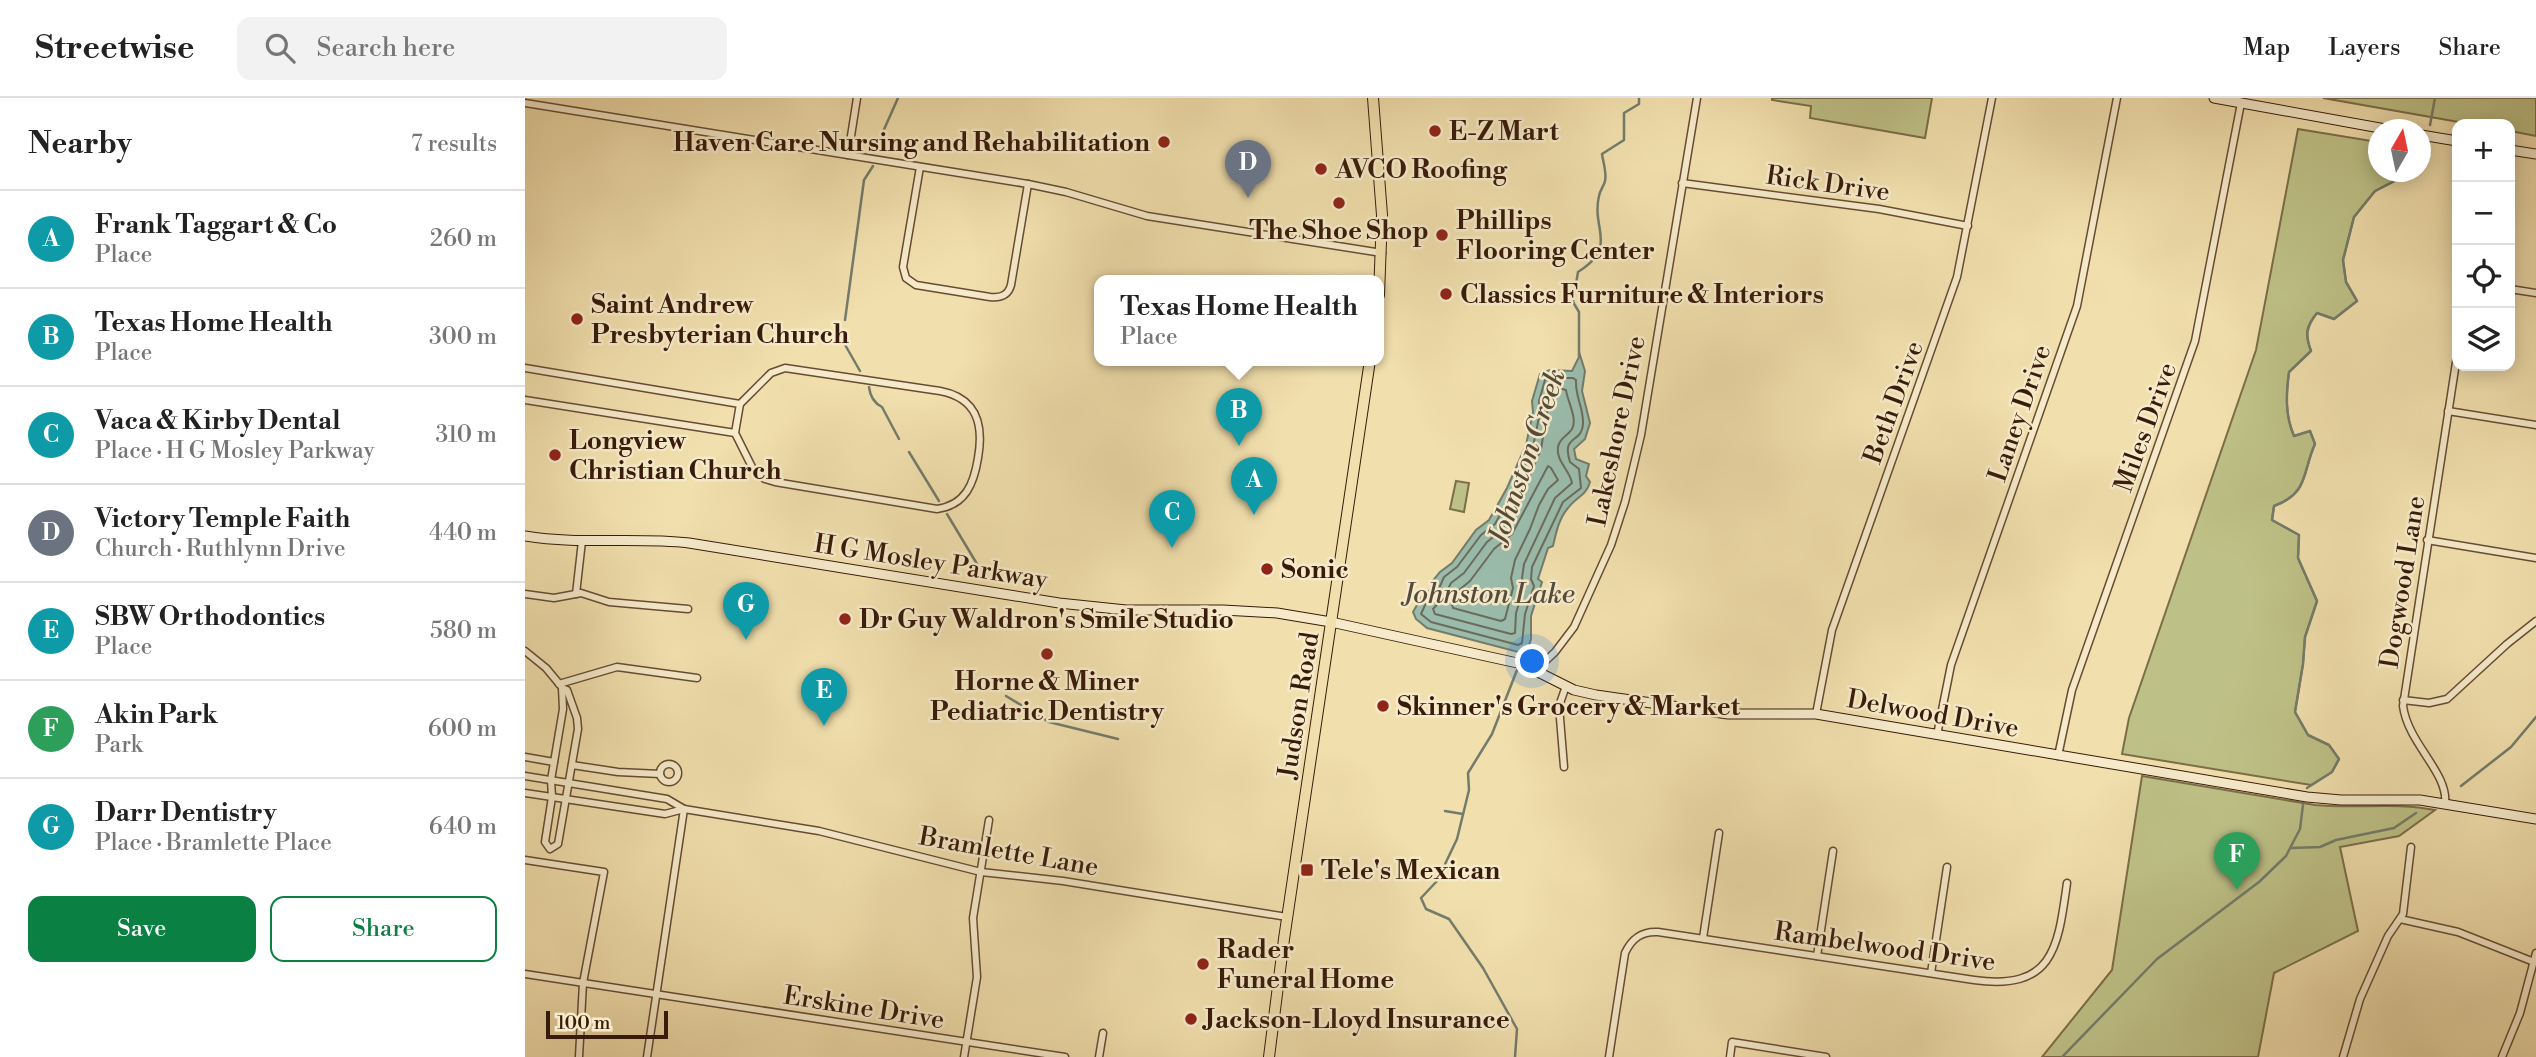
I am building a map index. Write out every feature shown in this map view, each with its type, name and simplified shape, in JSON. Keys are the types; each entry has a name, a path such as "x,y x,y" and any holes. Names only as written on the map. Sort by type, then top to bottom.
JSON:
{"main road":[{"path":"1373,98 1381,184 1380,275"},
{"name":"Judson Road","path":"1269,1057 1287,917 1369,366"}],"street":[{"path":"848,155 857,98"},
{"name":"Lakeshore Drive","path":"1537,669 1556,652 1574,627 1611,545 1623,509 1640,435 1697,98"},
{"name":"Beth Drive","path":"1816,715 1832,630 1954,287 1991,98"},
{"name":"Laney Drive","path":"1937,735 1951,665 2077,306 2117,98"},
{"path":"2214,98 2368,126"},
{"path":"525,103 1028,184 1066,191 1147,216 1382,253"},
{"name":"Miles Drive","path":"2058,756 2072,690 2195,341 2241,103"},
{"path":"2431,137 2452,140"},
{"path":"2515,151 2536,154"},
{"path":"920,167 904,267 906,278 916,285 990,297 1006,294 1011,285 1028,184"},
{"name":"Rick Drive","path":"1682,183 1879,209 1968,226"},
{"path":"2515,290 2536,293"},
{"path":"525,368 740,404"},
{"path":"785,368 940,391 963,399 973,411 980,432 975,478 967,493 955,503 937,509 768,480 754,471 735,433 740,404 769,375 785,368"},
{"name":"Dogwood Lane","path":"2445,804 2443,783 2407,726 2403,699 2455,371"},
{"path":"525,400 735,433"},
{"path":"2448,411 2536,425"},
{"name":"H G Mosley Parkway","path":"525,536 582,541 660,540 699,544 1112,610 1250,611 1331,622"},
{"path":"2427,540 2536,558"},
{"path":"576,594 582,541"},
{"path":"525,594 554,598 576,594 609,602 688,609"},
{"path":"2403,699 2433,703 2447,699 2536,621"},
{"name":"Delwood Drive","path":"1331,622 1513,662 1537,669 1566,686 1596,695 1737,715 1816,715 2307,797 2341,800 2404,798 2536,819"},
{"path":"525,651 567,690 578,724 558,844 550,849"},
{"path":"560,686 617,667 697,678"},
{"path":"548,863 550,849 545,842 552,797 551,780 563,709 560,686"},
{"path":"1564,767 1559,706 1566,686"},
{"path":"525,757 554,762"},
{"path":"572,765 618,772 660,774"},
{"name":"Bramlette Lane","path":"525,776 667,799 684,809 831,834 981,872 1063,881 1287,917"},
{"name":"Bramlette Lane","path":"525,793 665,814 684,809"},
{"path":"647,1057 684,809"},
{"path":"964,1057 977,974 973,925 989,820"},
{"path":"1703,938 1719,832"},
{"path":"2343,1057 2360,999 2388,936 2405,906 2411,847"},
{"path":"1817,956 1833,850"},
{"path":"525,860 604,872 583,983 579,1057"},
{"path":"1931,973 1947,867"},
{"name":"Rambelwood Drive","path":"1609,1057 1624,958 1633,940 1641,934 1651,932 1703,938 1999,982 2018,979 2035,971 2048,959 2058,940 2067,883"},
{"path":"2400,919 2458,932 2534,961"},
{"path":"2502,1057 2522,1008 2536,953"},
{"name":"Erskine Drive","path":"525,974 1065,1057"},
{"path":"1099,1057 1103,1032"},
{"path":"1730,1057 1733,1042 1826,1057"}],"green space":[{"path":"1772,98 1932,98 1925,138 1810,118 1811,106"},
{"path":"2323,98 2536,98 2536,136 2515,132 2515,119 2452,121"},
{"path":"2298,129 2368,140 2368,182 2393,182 2375,191 2354,217 2343,260 2346,282 2357,301 2334,319 2317,313 2307,331 2311,351 2289,372 2287,405 2291,428 2294,436 2310,431 2315,444 2303,481 2294,495 2274,506 2272,520 2299,535 2298,558 2317,601 2305,637 2295,712 2308,735 2329,745 2339,759 2332,772 2311,785 2122,754 2129,718 2256,350"},
{"path":"1456,481 1469,483 1464,512 1450,509"},
{"path":"2142,776 2315,805 2405,806 2435,810 2399,836 2340,847 2358,931 2274,973 2258,1057 2042,1057 2112,970"}],"water":[{"name":"Johnston Lake","path":"1580,355 1585,371 1582,391 1590,423 1585,439 1574,449 1576,459 1589,464 1586,476 1590,482 1565,512 1553,546 1548,548 1538,579 1542,582 1531,616 1531,639 1526,654 1427,628 1416,619 1413,612 1440,572 1452,563 1476,530 1489,520 1507,488 1526,445 1533,412 1532,401 1540,374 1550,370 1572,371"}],"waterway":[{"path":"874,152 898,98"},
{"name":"Johnston Creek","path":"1579,356 1579,312 1573,302 1578,272 1590,263 1601,245 1597,208 1605,178 1602,154 1624,140 1624,113 1639,104 1639,98"},
{"path":"2431,120 2435,98"},
{"path":"845,320 864,180 873,166"},
{"path":"2307,788 2332,772 2339,759 2329,745 2308,735 2295,712 2305,637 2317,601 2298,558 2299,535 2272,520 2274,506 2293,495 2303,481 2315,444 2310,431 2294,436 2291,428 2287,405 2289,372 2311,351 2308,331 2317,313 2334,319 2357,301 2346,282 2343,260 2354,217 2375,191 2393,182"},
{"path":"844,343 860,371"},
{"path":"869,387 873,399 882,407 899,439"},
{"path":"909,452 939,501"},
{"path":"947,514 980,569"},
{"name":"Johnston Creek","path":"1515,1057 1517,1029 1483,968 1449,919 1426,909 1421,898 1437,881 1457,839 1469,790 1468,773 1492,734 1517,670"},
{"path":"1006,696 1049,722 1118,739"},
{"path":"2461,786 2511,747 2536,717"},
{"path":"2062,1057 2157,959 2259,882 2286,856 2300,829 2303,805"},
{"path":"1445,811 1463,814"},
{"path":"2291,848 2320,847 2336,840 2394,828 2416,813"}],"place":[{"name":"E-Z Mart","path":"1435,131"},
{"name":"Haven Care Nursing and Rehabilitation","path":"1164,142"},
{"name":"AVCO Roofing","path":"1321,169"},
{"name":"Victory Temple Faith","path":"1248,198"},
{"name":"The Shoe Shop","path":"1339,203"},
{"name":"Phillips Flooring Center","path":"1442,235"},
{"name":"Classics Furniture & Interiors","path":"1446,294"},
{"name":"Saint Andrew Presbyterian Church","path":"577,319"},
{"name":"Texas Home Health","path":"1239,446"},
{"name":"Longview Christian Church","path":"555,455"},
{"name":"Frank Taggart & Co","path":"1254,515"},
{"name":"Vaca & Kirby Dental","path":"1172,548"},
{"name":"Sonic","path":"1267,569"},
{"name":"Dr Guy Waldron's Smile Studio","path":"845,619"},
{"name":"Darr Dentistry","path":"746,640"},
{"name":"Horne & Miner Pediatric Dentistry","path":"1047,654"},
{"name":"Skinner's Grocery & Market","path":"1383,706"},
{"name":"SBW Orthodontics","path":"824,726"},
{"name":"Tele's Mexican","path":"1307,870"},
{"name":"Akin Park","path":"2237,890"},
{"name":"Rader Funeral Home","path":"1203,964"},
{"name":"Jackson-Lloyd Insurance","path":"1191,1019"}]}
